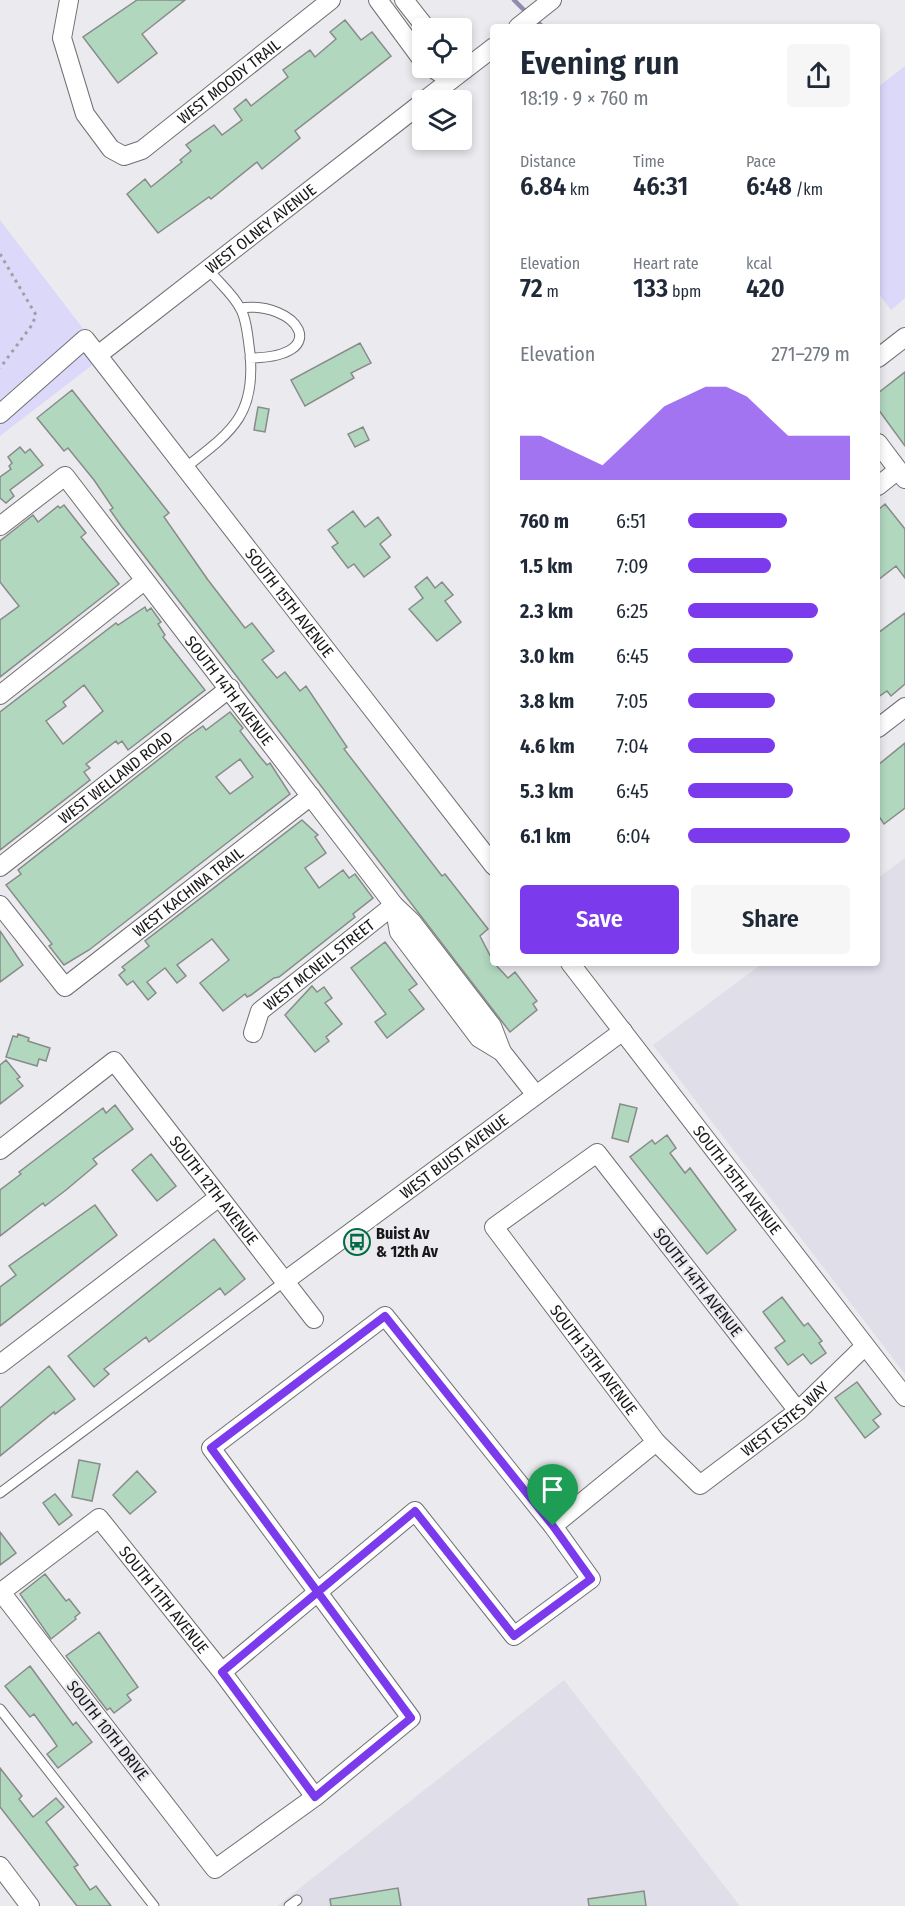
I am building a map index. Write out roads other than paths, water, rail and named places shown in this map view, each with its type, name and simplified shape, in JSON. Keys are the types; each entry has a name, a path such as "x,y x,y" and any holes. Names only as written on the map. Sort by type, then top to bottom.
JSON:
{"street":[{"name":"WEST MOODY TRAIL","path":"66,7 62,38 85,114 111,149 124,156 142,150 331,0"},
{"path":"378,0 412,46"},
{"path":"404,0 418,18"},
{"path":"522,24 545,5"},
{"name":"WEST OLNEY AVENUE","path":"472,60 490,49"},
{"name":"WEST OLNEY AVENUE","path":"434,90 445,78"},
{"name":"WEST OLNEY AVENUE","path":"98,355 412,110"},
{"path":"880,356 905,337"},
{"name":"SOUTH 15TH AVENUE","path":"0,414 85,339 490,861"},
{"path":"880,446 902,475 880,485"},
{"name":"SOUTH 14TH AVENUE","path":"0,526 65,476 144,581 230,688 394,905 412,922 473,1016 492,1026 502,1052 536,1095"},
{"path":"0,695 144,581"},
{"name":"WEST WELLAND ROAD","path":"0,867 230,688"},
{"path":"880,726 905,707"},
{"name":"WEST KACHINA TRAIL","path":"0,905 65,987 311,796"},
{"name":"WEST MCNEIL STREET","path":"253,1033 260,1011 394,905"},
{"name":"SOUTH 15TH AVENUE","path":"572,966 905,1398"},
{"name":"WEST BUIST AVENUE","path":"285,1281 623,1031"},
{"name":"SOUTH 12TH AVENUE","path":"0,1150 114,1061 314,1319"},
{"name":"SOUTH 14TH AVENUE","path":"597,1153 798,1411"},
{"name":"SOUTH 13TH AVENUE","path":"597,1153 494,1227 656,1442 700,1485"},
{"path":"0,1364 219,1197"},
{"path":"222,1672 317,1591 415,1511 514,1636 591,1579 553,1526 385,1316 211,1448 317,1591 411,1718 315,1797"},
{"name":"WEST ESTES WAY","path":"700,1485 798,1411 865,1346"},
{"path":"553,1526 656,1442"},
{"name":"SOUTH 11TH AVENUE","path":"1,1592 99,1518 222,1672 315,1797"},
{"name":"SOUTH 10TH DRIVE","path":"1,1592 215,1869 315,1797"},
{"path":"0,1866 30,1906"}],"lane":[{"path":"185,468 226,436 240,420 250,392 250,358 240,308 208,269"},
{"path":"240,308 253,306 282,314 296,324 301,333 301,341 291,351 278,357 250,358"},
{"path":"0,1493 285,1281"},
{"path":"0,1709 154,1906"}],"waterway":[{"path":"514,0 529,15"},
{"path":"535,20 540,24"}],"place":[{"name":"Buist Av & 12th Av","path":"357,1242"}]}
